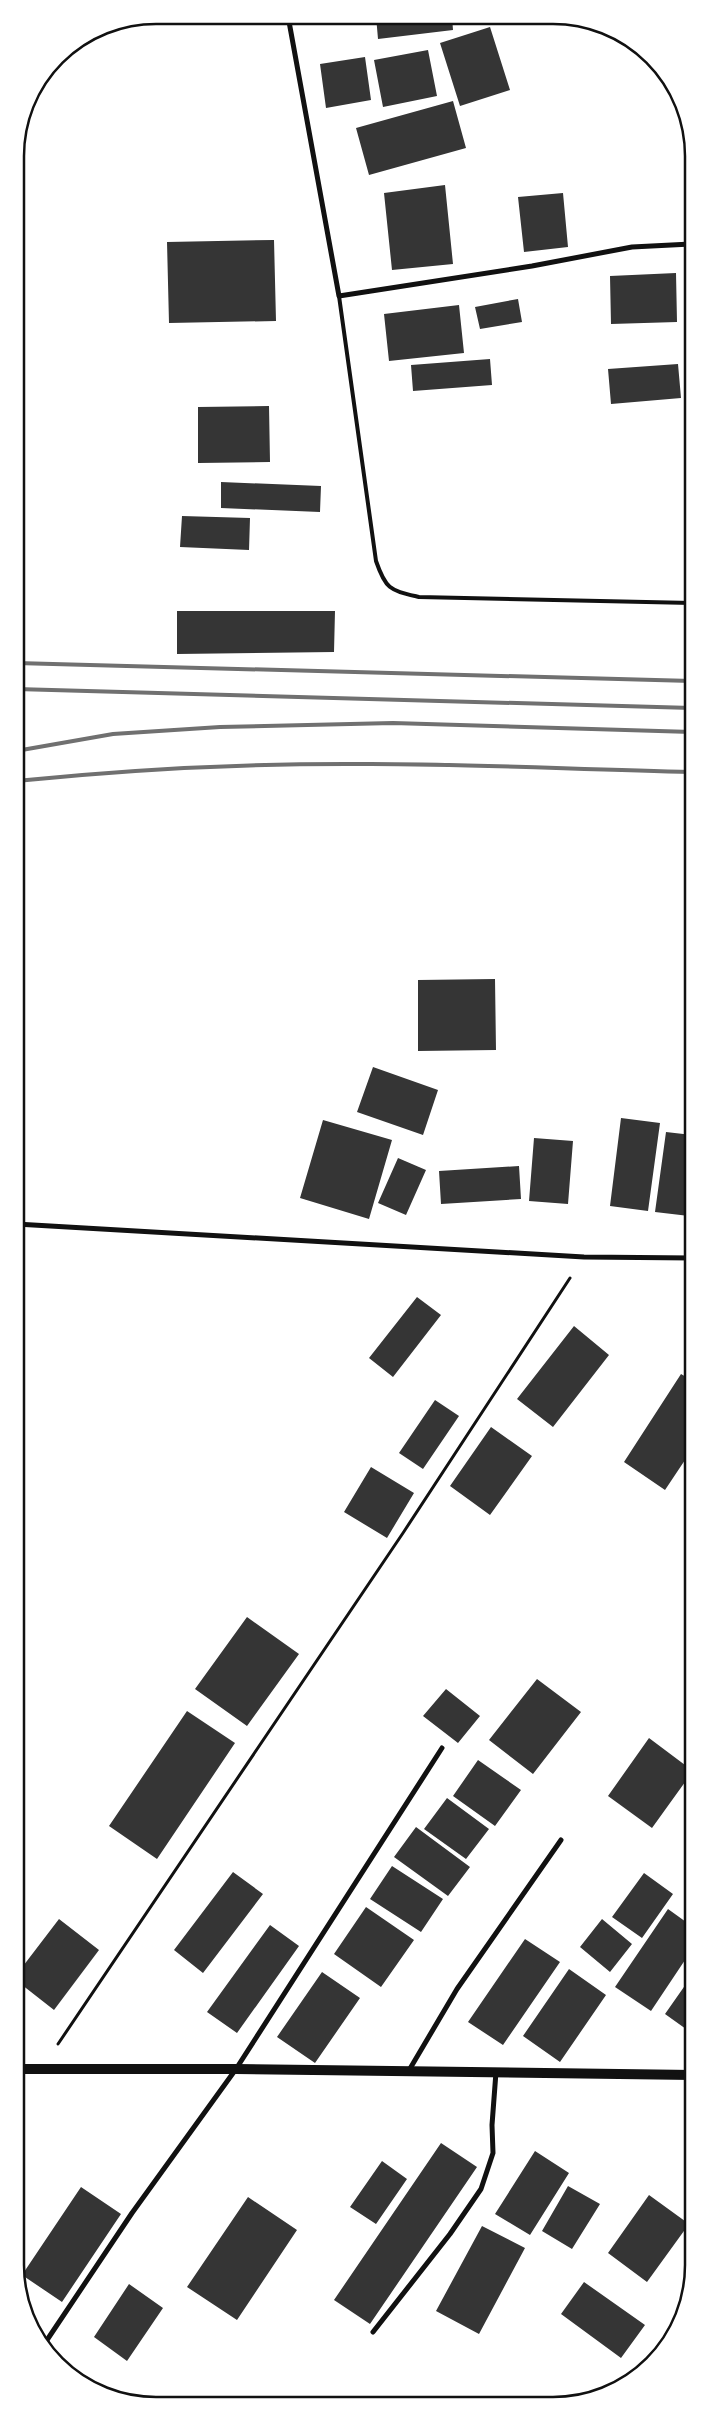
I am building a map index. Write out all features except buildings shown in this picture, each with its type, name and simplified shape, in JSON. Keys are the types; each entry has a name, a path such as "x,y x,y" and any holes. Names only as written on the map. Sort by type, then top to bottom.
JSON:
{"main road":[{"path":"24,2069 236,2069 408,2073 496,2071 685,2075"}],"street":[{"path":"289,24 339,296 532,266 632,247 685,244"},
{"path":"24,1224 584,1257 685,1258"},
{"path":"48,2340 132,2213 236,2069 442,1748"},
{"path":"408,2073 457,1989 561,1840"},
{"path":"373,2332 450,2234 482,2189 493,2153 492,2125 496,2071"}],"lane":[{"path":"339,296 376,561 383,581 395,591 419,597 685,603"}],"path":[{"path":"41,2068 398,1541 584,1257"}],"railway":[{"path":"24,663 685,681"},
{"path":"24,689 685,708"},
{"path":"24,750 113,734 220,727 393,723 685,732"},
{"path":"24,780 193,768 326,764 411,764 685,772"}]}
